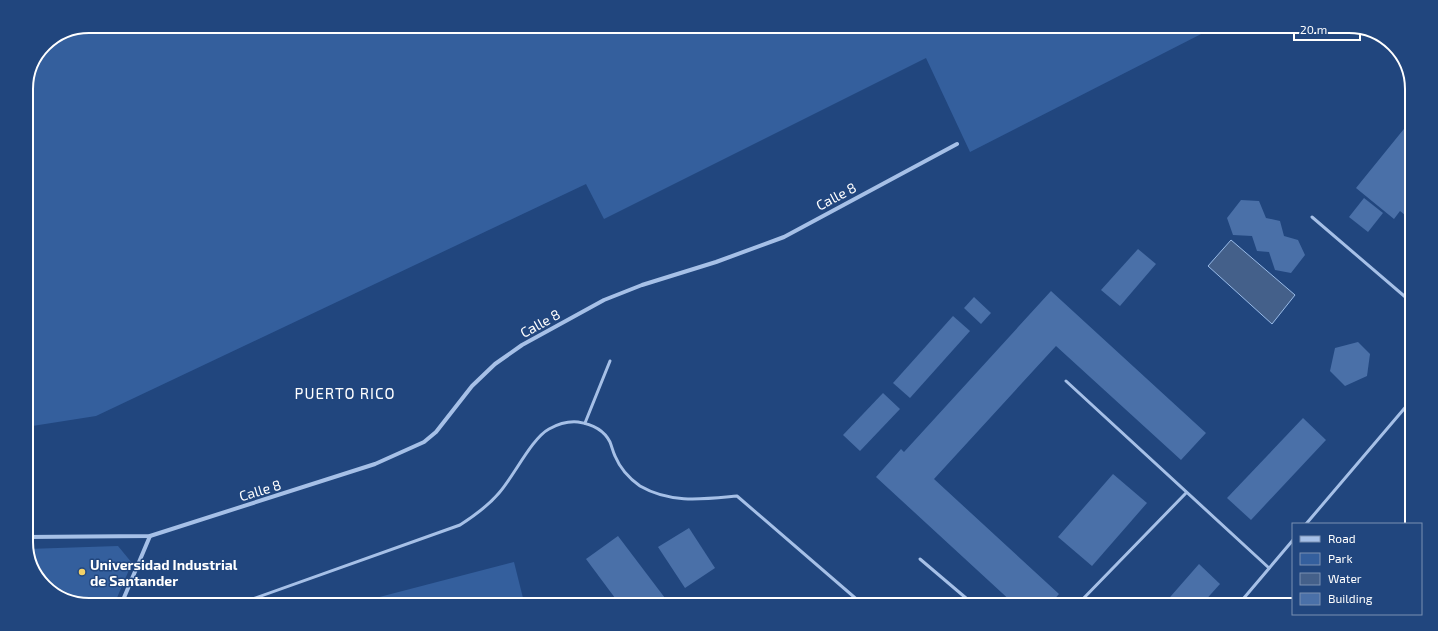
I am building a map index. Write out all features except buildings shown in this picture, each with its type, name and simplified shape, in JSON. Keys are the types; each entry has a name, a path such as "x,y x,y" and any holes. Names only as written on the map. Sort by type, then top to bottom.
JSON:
{"street":[{"name":"Calle 8","path":"33,537 150,536 344,475 409,450 424,442 436,432 472,386 495,364 529,342 604,300 642,285 716,262 784,236 957,144"},
{"path":"124,598 150,536"}],"lane":[{"path":"1312,217 1405,297"},
{"path":"585,423 610,361"},
{"path":"1066,381 1269,568"},
{"path":"1307,523 1405,408"},
{"path":"255,598 460,525 483,509 499,494 539,437 549,429 562,423 574,422 595,426 603,432 610,441 615,457 627,475 639,485 666,497 691,500 737,496 855,598"},
{"path":"1084,598 1186,493"},
{"path":"1244,598 1292,541"},
{"path":"920,560 966,598"}],"green space":[{"path":"90,33 1203,33 970,152 926,58 604,219 586,184 96,416 33,426 33,86 37,68 43,58 58,43 68,37"},
{"name":"Universidad Industrial de Santander","path":"118,546 132,563 117,598 78,597 61,590 47,579 36,560 33,549"},
{"path":"514,562 523,598 376,598"}],"water":[{"path":"1231,240 1295,295 1272,324 1208,266"}],"place":[{"name":"Universidad Industrial de Santander","path":"82,572"}],"district":[{"name":"PUERTO RICO","path":"345,393"}]}
